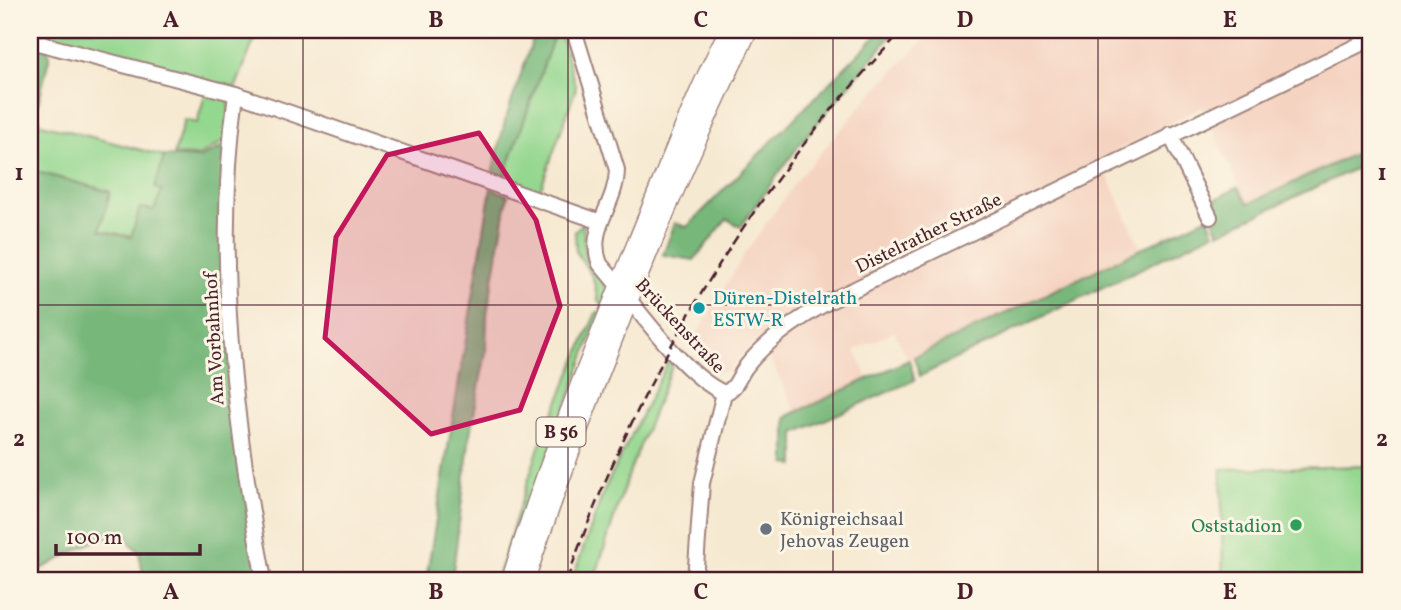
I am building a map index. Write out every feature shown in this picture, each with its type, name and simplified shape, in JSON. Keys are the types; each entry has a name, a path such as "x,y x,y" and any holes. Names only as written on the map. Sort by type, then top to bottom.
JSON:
{"main road":[{"name":"B 56","path":"511,580 537,496 624,293 729,30"},
{"name":"B 56","path":"525,580 624,293 748,30"}],"street":[{"name":"Brückenstraße","path":"574,30 617,170 615,194 601,222 594,249 600,264 692,369 724,393 702,483 695,580"},
{"name":"Distelrather Straße","path":"724,393 730,391 762,350 804,316 1170,134 1371,39"},
{"path":"30,41 236,94 601,222"},
{"name":"Am Vorbahnhof","path":"236,94 228,224 230,321 241,458 264,580"},
{"path":"1170,134 1210,217"}],"highlighted area":[{"path":"479,133 536,220 560,306 520,410 431,434 325,338 336,237 387,155"}],"shaded area":[{"path":"934,30 1371,30 1371,146 1248,204 1202,107 1100,159 1141,249 909,360 894,332 855,350 868,379 796,412 769,357 755,341 729,371 716,373 701,359 692,343 745,253 798,179 874,91"}],"green space":[{"path":"30,30 258,30 235,89 30,37"},
{"path":"536,30 556,30 502,183 491,178 505,121"},
{"path":"556,30 559,30 576,88 538,196 502,183"},
{"path":"882,30 896,30 803,140 740,227 727,219 694,260 663,255 675,223 687,227"},
{"path":"30,44 47,49 50,55 36,112 39,119 30,157"},
{"path":"206,91 229,98 230,138 198,156 174,155 184,120 197,123"},
{"path":"38,123 164,156 156,188 162,190 154,211 140,208 132,237 100,230 109,191 30,170"},
{"path":"231,143 226,316 261,580 144,580 139,552 130,543 127,534 98,539 30,575 30,170 110,192 100,230 131,237 140,208 154,210 162,191 155,188 164,156 199,158"},
{"path":"1371,146 1371,161 1219,233 1207,204 1238,187 1248,204"},
{"path":"491,188 508,195 487,314 486,352 470,434 452,580 426,580"},
{"path":"1208,217 1214,233 920,376 914,357"},
{"path":"583,223 585,258 607,289 603,306 598,300 593,278 576,251 575,231"},
{"path":"600,312 504,580 496,580 539,447 596,313"},
{"path":"669,360 673,363 627,478 594,580 572,580 605,488"},
{"path":"909,360 915,380 795,433 795,465 786,464 786,417"},
{"name":"Oststadion","path":"1371,466 1371,580 1223,580 1221,469"}],"railway":[{"path":"567,580 629,429 665,357 705,287 749,219 797,153 848,90 903,30"}],"place":[{"name":"Düren-Distelrath ESTW-R","path":"699,308"},
{"name":"Oststadion","path":"1296,525"},
{"name":"Königreichsaal Jehovas Zeugen","path":"766,529"}]}
